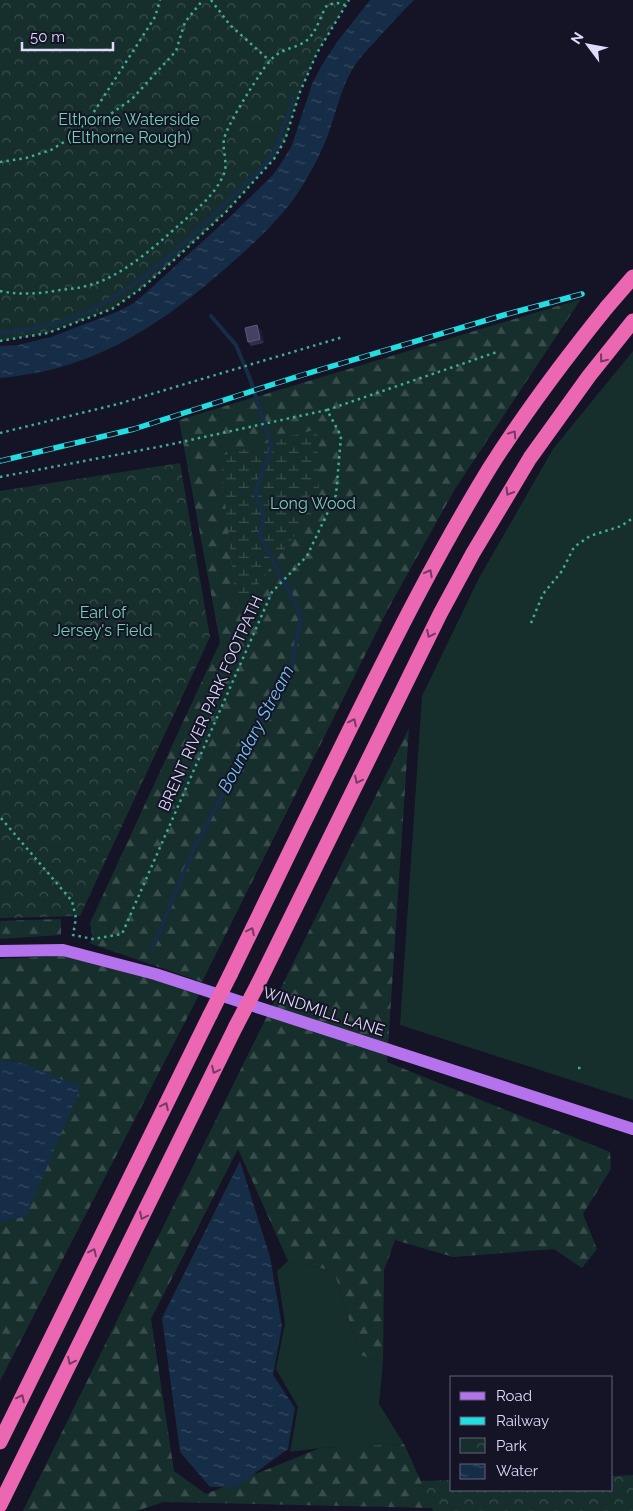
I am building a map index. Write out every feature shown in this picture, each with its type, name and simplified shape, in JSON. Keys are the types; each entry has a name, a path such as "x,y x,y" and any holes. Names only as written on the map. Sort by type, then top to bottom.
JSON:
{"highway":[{"path":"0,1442 379,670 446,542 490,468 518,427 565,361 607,306 633,276"},
{"path":"0,1505 436,622 473,553 530,458 589,376 633,321"}],"main road":[{"name":"WINDMILL LANE","path":"0,951 62,950 155,974 633,1129"}],"path":[{"path":"0,162 26,158 51,150 72,137 88,121 155,16 160,0"},
{"path":"88,121 99,122 132,99 176,51 185,22 203,0"},
{"path":"211,0 230,25 270,61"},
{"path":"0,341 48,333 112,309 142,288 226,212 274,159 285,140 303,84 317,53 349,0"},
{"path":"0,291 37,294 91,285 117,274 161,242 206,200 218,186 224,175 226,160 224,139 228,128 258,77 270,61 280,53 307,40 327,5 337,3 345,5"},
{"path":"0,433 118,404 343,337"},
{"path":"0,477 163,446 327,410 497,352"},
{"name":"BRENT RIVER PARK FOOTPATH","path":"0,817 72,902 76,918 73,935 93,939 122,934 272,592 307,556 336,496 341,436 327,410"},
{"path":"531,623 543,594 562,570 574,547 590,536 621,526 633,518"}],"green space":[{"name":"Elthorne Waterside (Elthorne Rough)","path":"0,0 349,0 317,53 300,92 285,140 274,159 226,212 142,288 112,309 48,333 0,341"},
{"name":"Long Wood","path":"581,299 455,489 388,609 202,982 89,943 93,939 90,923 220,642 179,420"},
{"path":"633,351 633,1100 400,1025 422,696 479,578 553,449"},
{"path":"317,429 319,503 237,612 220,456"},
{"name":"Earl of Jersey's Field","path":"180,463 210,637 80,916 0,918 0,491"},
{"path":"409,728 387,1062 610,1152 611,1169 583,1214 597,1249 582,1268 554,1249 453,1257 395,1240 384,1270 383,1362 360,1355 334,1271 288,1261 238,1149 151,1319 174,1471 206,1494 320,1448 404,1444 433,1508 163,1502 137,1511 23,1511"},
{"path":"61,919 61,935 0,939 0,921"},
{"path":"63,956 201,991 0,1381 0,1222 26,1216 18,1062 0,1060 0,959"},
{"path":"288,1261 334,1271 360,1355 383,1362 379,1404 404,1444 320,1448 290,1452 298,1407 276,1369 285,1323 277,1271"},
{"path":"633,1475 633,1511 433,1511 421,1481 450,1480 450,1491 613,1491 613,1476"}],"water":[{"path":"370,0 414,0 364,53 354,67 343,89 326,139 312,170 288,206 263,234 213,279 169,314 121,343 69,365 41,372 0,378 0,346 18,345 51,337 119,311 134,303 233,214 272,176 292,145 312,84 322,65 337,42"},
{"path":"0,1060 18,1062 81,1087 26,1216 0,1222"},
{"path":"240,1161 270,1257 282,1326 273,1375 295,1408 288,1449 236,1487 210,1487 180,1452 162,1318"}],"building":[{"path":"257,325 260,339 248,342 245,328"}],"waterway":[{"path":"0,333 45,326 78,316 113,298 159,265 203,226 264,166 276,149 293,99"},
{"name":"Boundary Stream","path":"152,950 195,846 273,698 291,671 301,615 260,536 264,514 256,497 257,487 272,447 250,379 236,345 211,316"}],"railway":[{"path":"0,461 134,429 299,376 504,315 582,294"}]}
